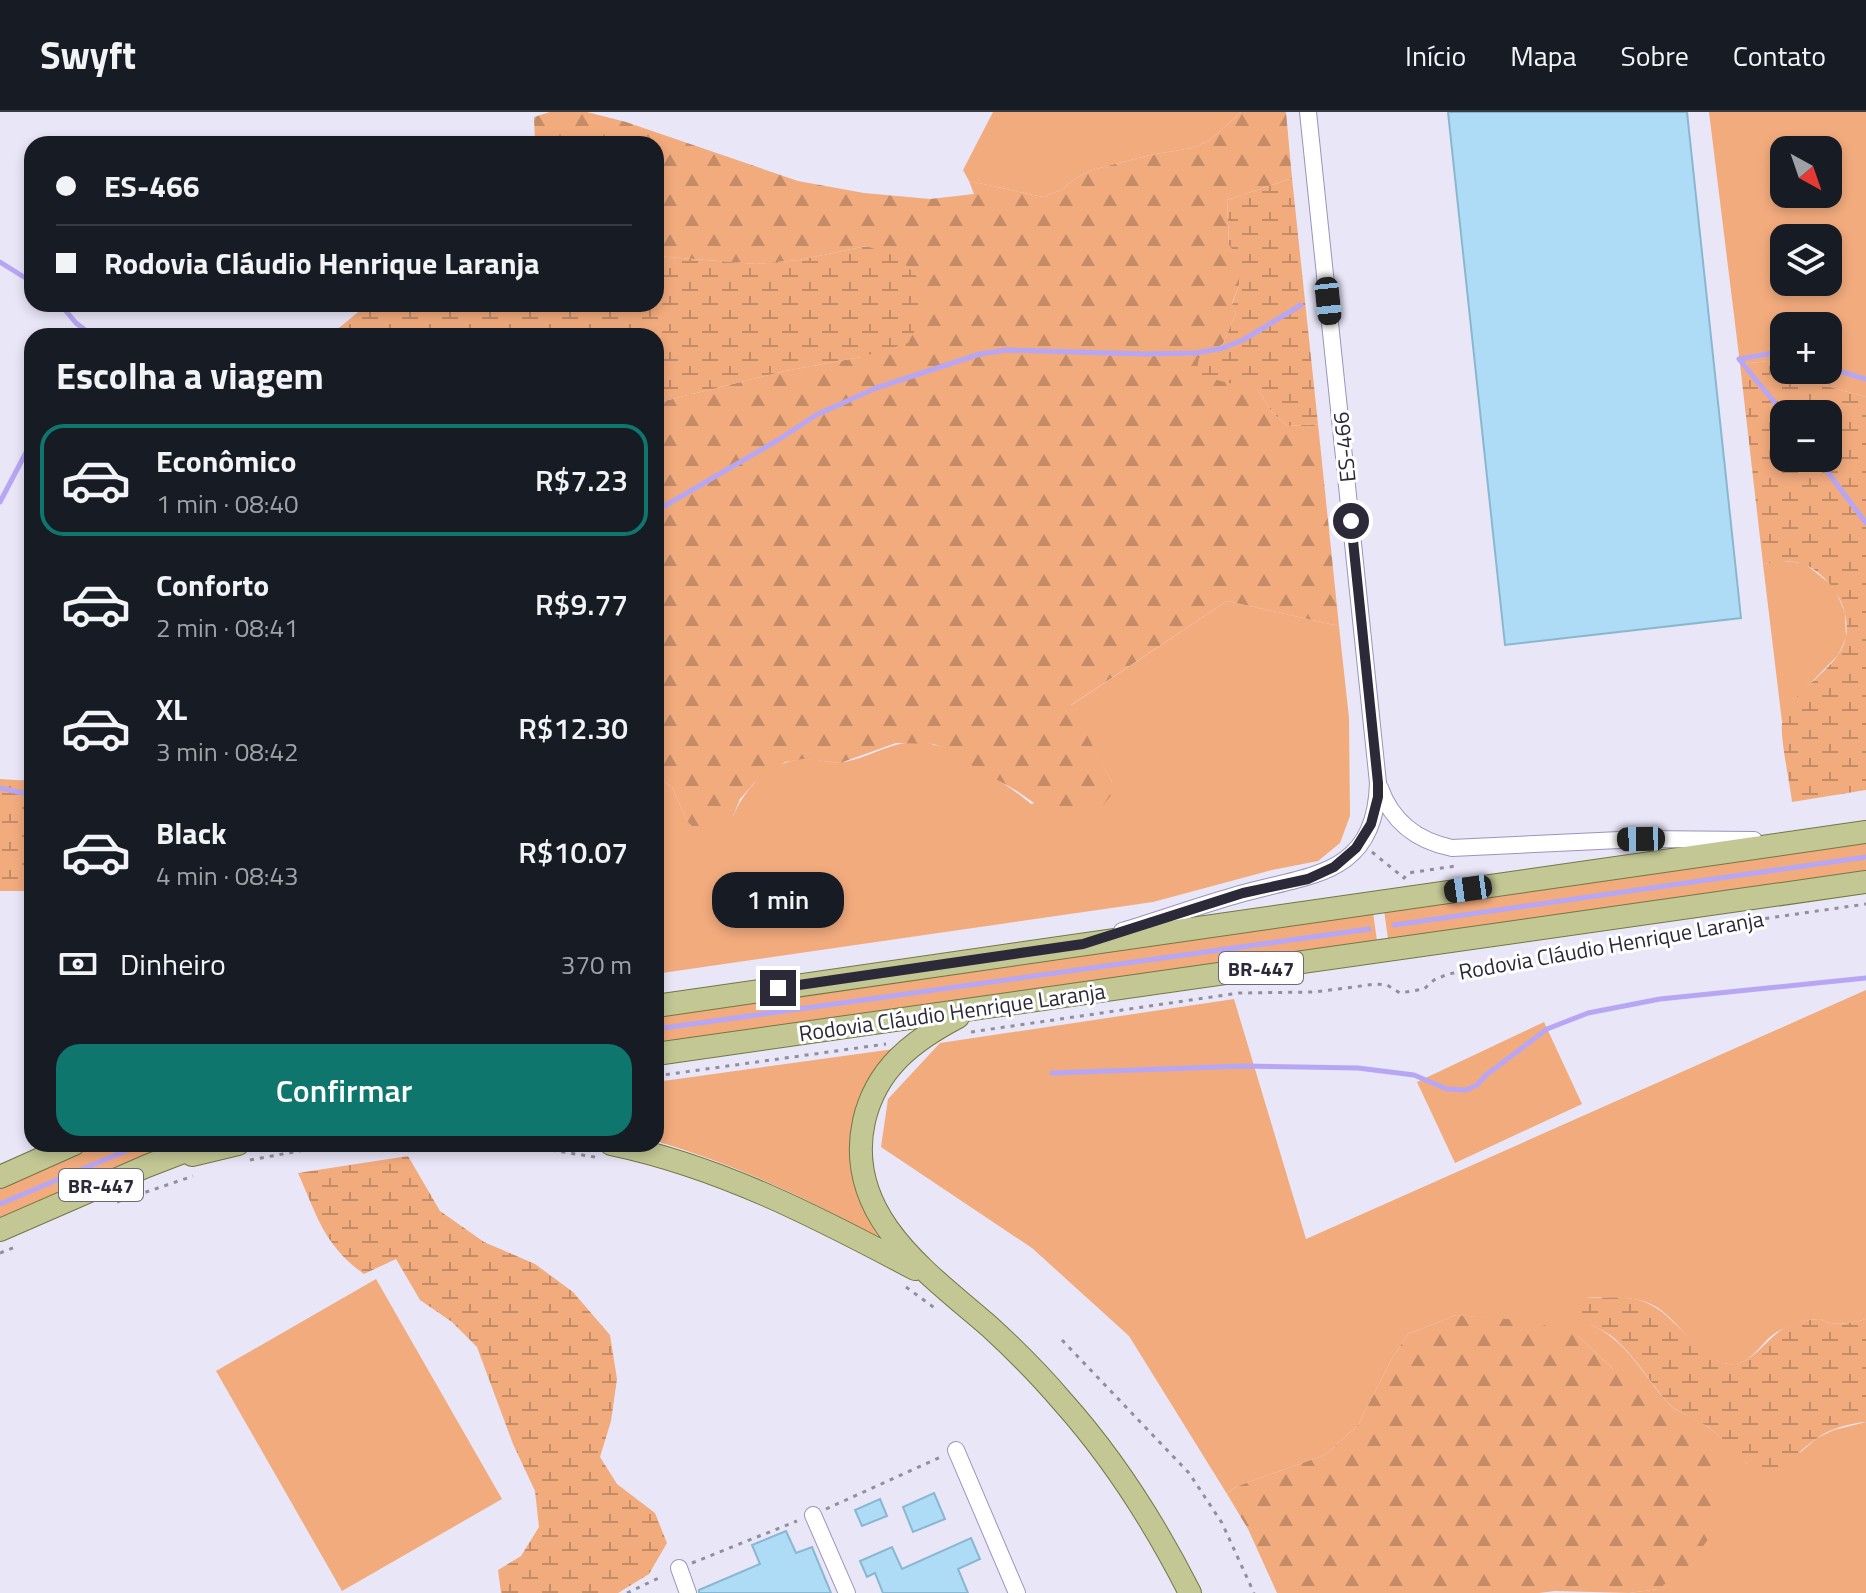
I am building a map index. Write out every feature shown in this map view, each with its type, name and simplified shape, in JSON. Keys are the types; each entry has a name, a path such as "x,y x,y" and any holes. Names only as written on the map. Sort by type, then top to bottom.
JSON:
{"main road":[{"name":"BR-447","path":"664,1005 1866,832"},
{"name":"Rodovia Cláudio Henrique Laranja","path":"664,1053 1866,882"},
{"path":"973,1009 927,1033 889,1067 872,1096 862,1130 865,1185 880,1220 930,1277 1000,1336 1074,1414 1137,1500 1190,1593"},
{"name":"BR-447","path":"0,1177 56,1152"},
{"name":"BR-447","path":"0,1230 104,1196 189,1152"},
{"path":"611,1152 686,1164 741,1183 821,1219 930,1277"},
{"path":"104,1196 168,1162 240,1153"}],"street":[{"name":"ES-466","path":"1083,944 1243,893 1322,874 1346,859 1360,843 1375,811 1378,783 1374,741 1308,112"},
{"name":"ES-466","path":"1378,783 1390,810 1411,831 1438,845 1459,848 1628,839 1801,841"},
{"path":"956,1450 1017,1593"},
{"path":"813,1515 847,1593"},
{"path":"679,1568 688,1593"}],"path":[{"path":"1360,843 1403,880 1408,873 1459,866 1459,848"},
{"name":"Rodovia Cláudio Henrique Laranja","path":"970,1032 1239,993 1315,992 1376,984 1387,985 1400,993 1424,989 1448,974 1531,961 1623,939 1866,904"},
{"name":"Rodovia Cláudio Henrique Laranja","path":"664,1075 903,1041 911,1045"},
{"path":"104,1196 194,1175"},
{"path":"0,1253 27,1241"},
{"path":"897,1281 940,1312"},
{"path":"1062,1340 1189,1473 1222,1523 1254,1593"},
{"path":"627,1593 679,1568 813,1515 956,1450"}],"green space":[{"path":"550,112 587,112 626,122 798,181 864,193 930,199 974,194 969,181 1043,197 1061,190 1092,170 1192,148 1209,141 1241,112 1286,112 1292,178 1227,200 1229,245 1242,262 1239,285 1232,304 1236,313 1223,344 1200,358 1258,390 1272,412 1287,426 1318,424 1339,626 1227,601 1071,705 1112,782 1111,795 1100,810 1065,818 1047,812 1017,791 934,744 896,743 840,763 804,759 785,762 754,783 740,799 733,816 717,829 700,834 687,821 672,787 664,782 664,401 785,371 861,357 866,246 799,260 756,264 664,257 664,136 535,136 534,117"},
{"path":"993,112 1241,112 1209,141 1192,148 1092,170 1061,190 1043,197 969,181 963,170"},
{"path":"1709,112 1866,112 1866,397 1825,384 1842,384 1842,312 1770,312 1769,361 1740,364"},
{"path":"1292,178 1318,424 1287,426 1272,412 1258,390 1196,375 1199,358 1223,344 1236,313 1232,305 1239,285 1241,262 1229,245 1227,200"},
{"path":"866,246 898,257 920,280 924,314 908,343 861,357 785,371 664,401 664,328 339,328 358,312 664,312 664,257 756,264 799,260"},
{"path":"1769,361 1770,384 1825,384 1866,397 1866,790 1792,802 1782,723 1801,692 1840,652 1845,641 1846,618 1832,587 1806,565 1796,562 1763,564 1740,364"},
{"path":"1780,561 1804,563 1834,587 1845,613 1846,638 1838,655 1794,700 1782,722 1763,564"},
{"path":"1227,601 1339,626 1349,718 1350,816 1340,843 1318,861 1153,902 664,973 664,782 672,787 687,821 733,816 753,785 782,764 806,759 843,762 896,745 918,742 953,753 1031,804 1112,782 1070,706"},
{"path":"0,779 24,780 24,891 0,891"},
{"path":"1866,841 1866,871 1388,939 1384,910"},
{"path":"1373,912 1377,941 664,1042 664,1013"},
{"path":"1866,990 1866,1319 1839,1324 1809,1320 1777,1332 1743,1362 1728,1364 1705,1353 1667,1315 1646,1302 1585,1297 1591,1325 1625,1350 1672,1407 1707,1426 1747,1464 1801,1452 1817,1438 1834,1430 1866,1422 1866,1593 1629,1593 1658,1589 1613,1369 1579,1337 1487,1318 1456,1315 1408,1334 1358,1425 1325,1455 1235,1487 1227,1494 1129,1336 1032,1248 881,1147 888,1099 940,1043 1234,999 1306,1239"},
{"path":"1544,1022 1582,1104 1455,1163 1417,1082"},
{"path":"894,1049 856,1189 880,1240 771,1184 664,1144 664,1081"},
{"path":"83,1152 159,1152 0,1219 0,1188"},
{"path":"408,1156 440,1211 484,1242 535,1264 573,1292 610,1335 617,1379 611,1421 600,1457 617,1484 655,1513 667,1543 649,1574 618,1593 501,1593 498,1570 521,1556 539,1527 535,1491 513,1444 477,1347 452,1322 420,1300 396,1259 364,1274 350,1263 324,1230 298,1173"},
{"path":"376,1279 502,1499 342,1591 216,1371"},
{"path":"1585,1297 1627,1298 1651,1305 1698,1347 1728,1364 1745,1361 1781,1330 1796,1324 1815,1319 1839,1324 1866,1319 1866,1422 1828,1432 1775,1470 1757,1471 1707,1426 1677,1411 1614,1338 1578,1316 1572,1305"},
{"path":"1456,1315 1532,1321 1579,1337 1613,1369 1671,1411 1707,1447 1724,1501 1715,1530 1686,1569 1658,1589 1629,1593 1277,1593 1248,1529 1227,1494 1235,1487 1325,1455 1358,1425 1408,1334"}],"building":[{"path":"1448,112 1687,112 1741,618 1505,645"},
{"path":"934,1493 945,1519 913,1532 903,1507"},
{"path":"880,1499 887,1516 862,1526 855,1510"},
{"path":"786,1531 796,1553 812,1547 831,1593 699,1593 699,1590 760,1564 752,1545"},
{"path":"971,1538 980,1559 958,1569 968,1593 883,1593 875,1573 867,1577 860,1561 892,1547 902,1569"}],"waterway":[{"path":"0,262 24,277"},
{"path":"664,506 816,415 876,388 980,354 1006,350 1196,353 1243,340 1301,305"},
{"path":"67,312 83,328"},
{"path":"1740,359 1770,354"},
{"path":"1739,359 1773,400"},
{"path":"1842,372 1866,379"},
{"path":"0,502 24,456"},
{"path":"1828,472 1866,523"},
{"path":"0,788 24,793"},
{"path":"1394,925 1866,857"},
{"path":"664,1028 1369,929"},
{"path":"1052,1073 1244,1066 1358,1068 1414,1075 1447,1089 1466,1090 1477,1085 1547,1029 1588,1013 1660,999 1866,978"},
{"path":"0,1204 123,1152"}],"route":[{"path":"778,988 1083,944 1243,893 1308,879 1346,859 1371,824 1378,797 1351,521"}]}
